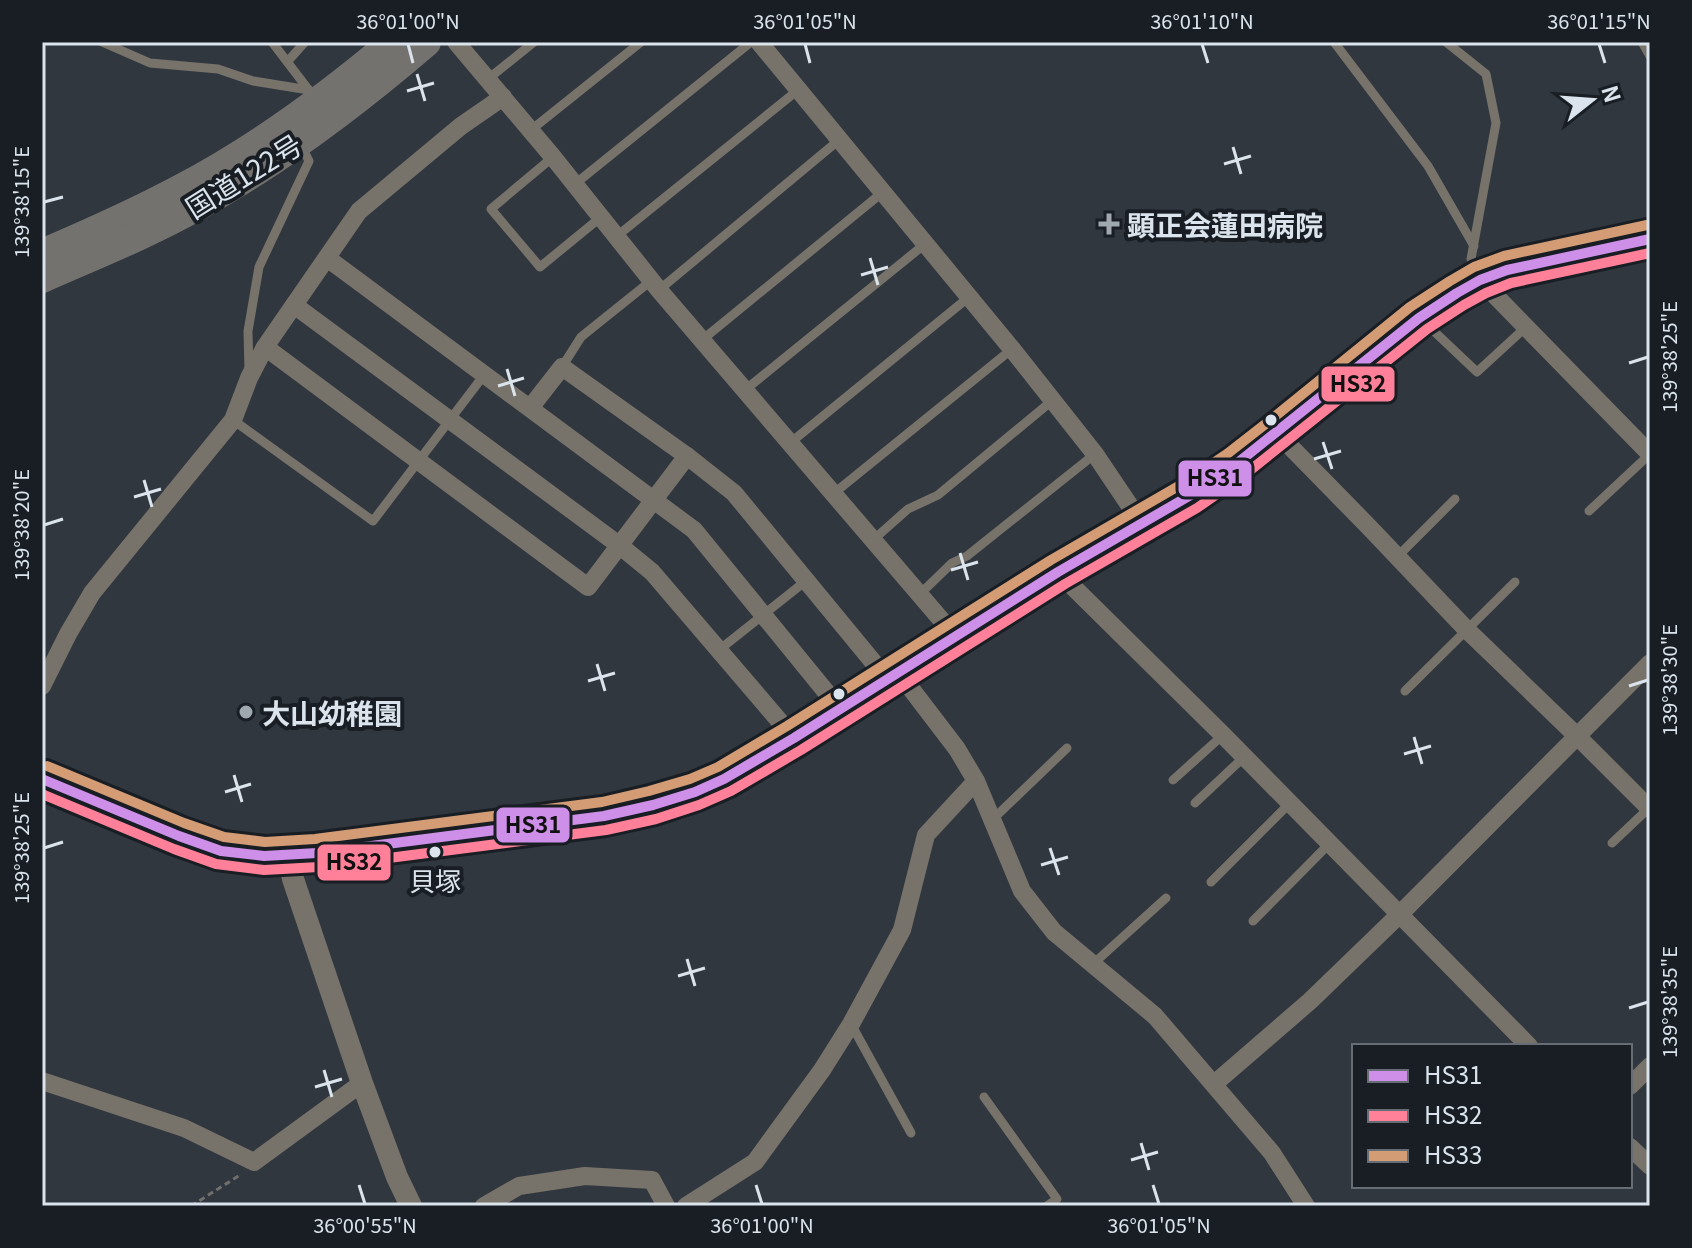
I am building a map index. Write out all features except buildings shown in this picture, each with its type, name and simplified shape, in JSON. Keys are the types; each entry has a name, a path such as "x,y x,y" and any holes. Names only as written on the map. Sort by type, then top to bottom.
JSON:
{"highway":[{"name":"国道122号","path":"42,254 128,216 241,154 313,96 393,42"},
{"name":"国道122号","path":"42,278 141,235 197,206 300,142 426,42"}],"street":[{"path":"456,42 702,340 956,637"},
{"path":"759,42 1053,400 1095,454 1142,524"},
{"path":"42,686 92,593 233,420 265,347 359,211 461,126 503,97"},
{"path":"42,779 179,836 221,851 256,856 288,856 578,820 641,808 695,792 724,779 794,738 1058,572 1201,488 1277,433 1419,318 1480,280 1528,265 1650,239"},
{"path":"327,258 694,530 840,709"},
{"path":"1480,280 1650,454"},
{"path":"294,305 652,572 794,738"},
{"path":"265,347 588,587 687,456"},
{"path":"530,408 562,367 734,493 957,749 976,781 1022,891 1054,932 1155,1016 1272,1153 1306,1206"},
{"path":"1277,433 1466,629 1649,809"},
{"path":"1058,572 1527,1044"},
{"path":"1214,1084 1310,1001 1650,663"},
{"path":"686,1206 755,1162 822,1070 902,930 926,835 976,781"},
{"path":"288,856 362,1083 411,1206"},
{"path":"1632,1084 1650,1066"},
{"path":"42,1081 184,1128 254,1162 362,1083"},
{"path":"1632,1149 1650,1166"},
{"path":"484,1206 519,1186 585,1176 652,1180 666,1206"}],"lane":[{"path":"102,42 150,63 218,69 313,96"},
{"path":"272,42 313,96"},
{"path":"288,61 305,42"},
{"path":"488,79 534,42"},
{"path":"531,130 641,42"},
{"path":"575,184 751,42"},
{"path":"1334,42 1428,166 1474,246"},
{"path":"1446,42 1486,74 1496,123 1471,259 1480,280"},
{"path":"1642,42 1650,56"},
{"path":"617,236 798,90"},
{"path":"562,367 581,337 656,285 839,140"},
{"path":"249,378 248,331 259,267 309,161 300,142"},
{"path":"553,157 491,209 540,267 601,217"},
{"path":"702,340 883,192"},
{"path":"745,390 925,244"},
{"path":"790,443 969,297"},
{"path":"1419,318 1477,372 1526,327"},
{"path":"833,494 1012,349"},
{"path":"233,420 373,521 484,375"},
{"path":"873,540 908,509 938,495 1053,400"},
{"path":"919,595 952,563 967,556 1095,454"},
{"path":"1589,511 1650,454"},
{"path":"1398,556 1455,499"},
{"path":"718,651 807,580"},
{"path":"1405,691 1515,582"},
{"path":"1173,780 1223,735"},
{"path":"992,820 1067,748"},
{"path":"1195,803 1244,757"},
{"path":"1211,882 1290,803"},
{"path":"1612,843 1649,809"},
{"path":"1253,921 1329,844"},
{"path":"1093,964 1166,898"},
{"path":"851,1024 911,1133"},
{"path":"984,1097 1057,1199 1047,1206"}],"path":[{"path":"191,1206 236,1178 254,1162"}],"transit line":[{"name":"HS33","path":"47,766 224,837 265,842 315,839 602,802 690,779 718,767 787,726 1051,560 1182,484 1227,454 1410,307 1474,267 1504,256 1647,225"},
{"name":"HS31","path":"42,779 221,851 264,856 317,853 604,816 695,792 724,779 794,738 1058,572 1189,496 1235,465 1419,318 1457,293 1507,270 1650,239"},
{"name":"HS32","path":"42,794 216,864 264,870 319,867 606,830 699,805 731,791 801,750 1065,584 1197,508 1243,476 1427,329 1464,305 1511,283 1650,253"}],"place":[{"name":"顕正会蓮田病院","path":"1109,224"},
{"name":"大山幼稚園","path":"246,712"},
{"name":"貝塚","path":"435,852"}]}
